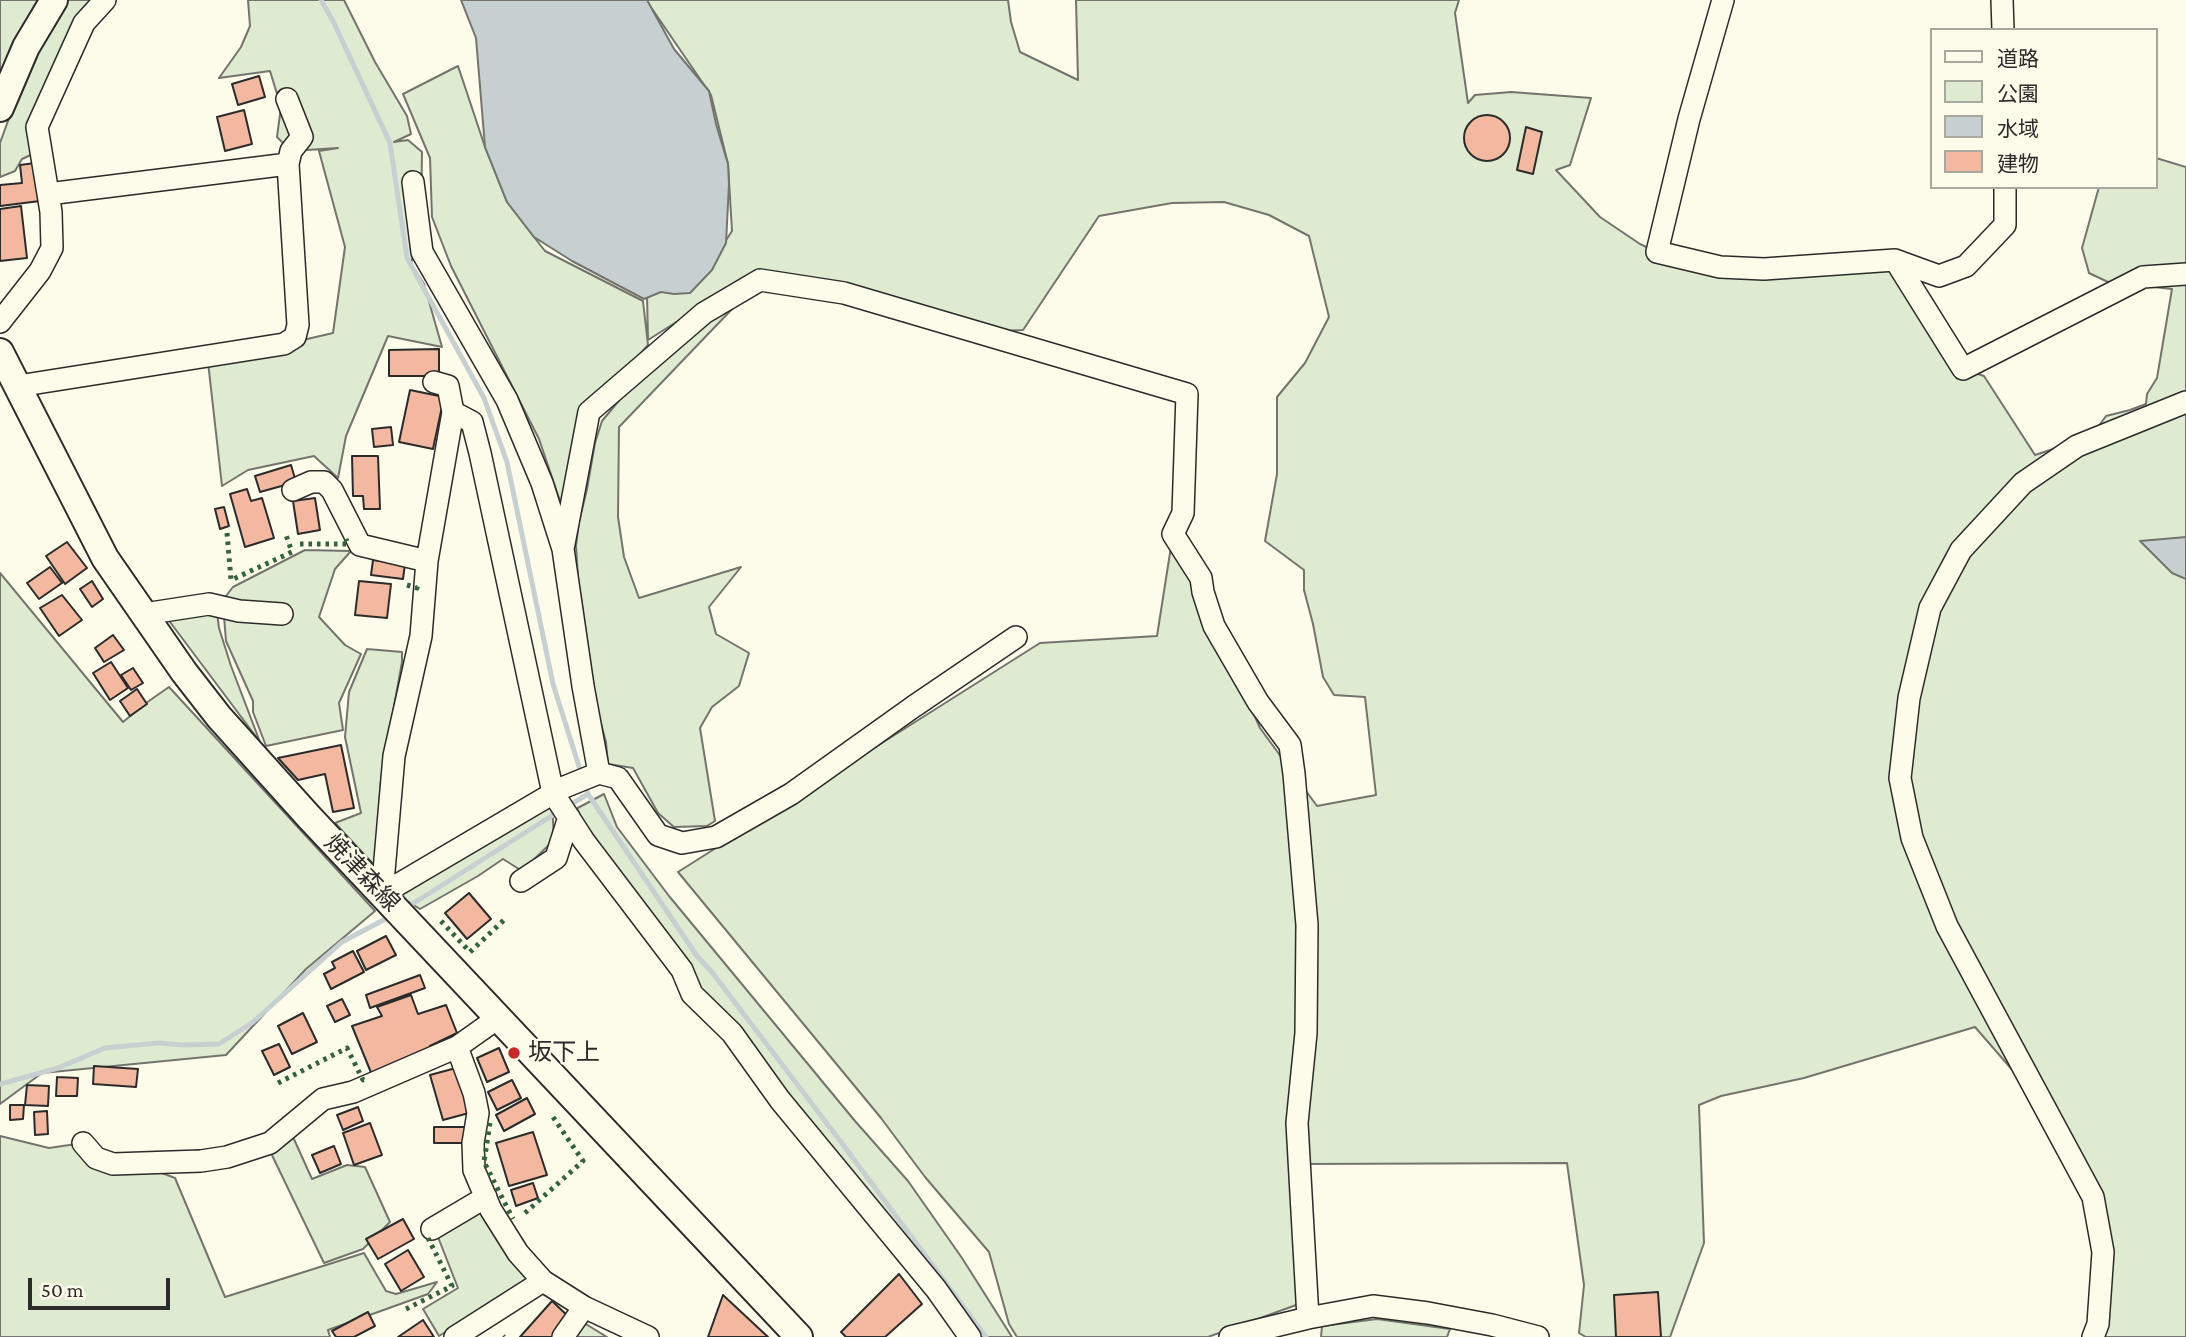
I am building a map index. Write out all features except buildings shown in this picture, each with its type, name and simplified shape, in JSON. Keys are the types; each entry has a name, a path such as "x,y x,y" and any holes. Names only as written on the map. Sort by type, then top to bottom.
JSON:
{"main road":[{"path":"0,108 26,47 54,0"},
{"name":"焼津森線","path":"0,352 105,558 219,718 799,1337"}],"street":[{"path":"0,322 40,271 52,248 51,212 37,127 85,23 105,0"},
{"path":"1723,0 1689,119 1657,252 1720,267 1764,269 1895,260 1939,276 1966,266 2005,225 2005,189"},
{"path":"2002,0 2003,28"},
{"path":"18,386 284,344 295,337 298,326 288,164 290,152 302,137 287,99"},
{"path":"48,194 288,164"},
{"path":"413,182 422,252 507,400 542,482 563,549 595,774"},
{"path":"1895,260 1963,369 2143,276 2186,274"},
{"path":"563,549 589,412 704,313 760,280 844,293 1188,394 1183,513 1173,534 1200,578 1214,626 1258,702 1290,745 1294,774 1307,925 1306,1034 1297,1123 1308,1318"},
{"path":"386,898 394,756 421,636 427,561 453,412 448,386 433,382"},
{"path":"2093,1337 2098,1324 2103,1252 2094,1197 1948,926 1912,838 1900,778 1909,698 1930,608 1961,550 2024,483 2077,446 2186,402"},
{"path":"453,412 471,422 480,453 557,790 569,817 584,841 682,970 692,994 732,1033 780,1100 936,1289 970,1337"},
{"path":"293,490 311,482 324,482 332,490 360,545 427,561"},
{"path":"144,614 209,604 239,611 282,614"},
{"path":"386,898 557,790 595,774 618,778 658,835 682,843 716,837 791,794 1016,637"},
{"path":"521,881 556,858 569,817"},
{"path":"83,1143 96,1158 113,1164 227,1157 270,1143 323,1099 353,1093 457,1047 498,1018"},
{"path":"457,1047 474,1093 478,1113 473,1143 474,1170 491,1210 518,1253 543,1280 584,1307 648,1337"},
{"path":"432,1229 486,1197"},
{"path":"455,1337 543,1280"},
{"path":"1230,1337 1373,1306 1479,1322 1538,1337"},
{"path":"563,1337 584,1307"}],"green space":[{"path":"0,0 45,0 0,90"},
{"path":"64,0 99,0 35,153 22,159 15,171 0,177 0,143 35,47"},
{"path":"248,0 344,0 375,62 407,116 411,134 394,142 408,140 422,152 421,220 411,264 424,284 442,347 388,336 346,436 338,478 314,456 248,470 222,486 208,362 333,333 345,247 319,151 338,148 291,151 277,137 281,107 270,71 219,78 241,47 250,26"},
{"path":"646,0 1008,0 1020,52 1078,80 1076,0 1459,0 1455,13 1468,103 1475,95 1511,92 1591,98 1570,165 1556,170 1600,217 1657,252 1764,269 1895,260 1963,369 1984,376 2035,455 2088,441 2106,416 2146,404 2147,394 2157,378 2172,289 2108,282 2089,273 2082,248 2098,189 2158,189 2158,159 2186,167 2186,1337 2097,1337 2095,1206 2048,1111 1975,1027 1804,1078 1721,1096 1699,1105 1704,1243 1670,1337 1586,1337 1579,1333 1584,1285 1567,1163 1300,1164 1299,1304 1208,1337 1017,1337 1009,1324 989,1252 678,872 1040,643 1157,636 1173,534 1260,728 1317,806 1376,795 1365,697 1334,695 1323,677 1304,590 1304,570 1265,541 1277,474 1277,397 1305,363 1329,317 1309,236 1269,215 1224,202 1172,203 1099,216 1023,330 981,332 752,274 648,340 647,294 696,286 732,231 728,164 711,95"},
{"path":"458,66 507,202 545,251 643,301 648,345 589,412 561,504 539,439 451,266 432,217 430,158 403,94"},
{"path":"757,283 619,427 618,517 624,557 639,598 741,567 709,607 716,634 749,653 739,686 712,707 700,728 715,821 707,826 674,827 658,813 633,768 608,764 606,742 597,709 578,578 576,546 579,522 602,421 627,391 694,332"},
{"path":"305,550 351,551 335,569 319,617 345,645 361,654 339,703 343,730 266,746 253,712 253,701 226,641 223,604 233,587"},
{"path":"0,573 123,722 169,687 375,911 306,969 226,1055 42,1073 0,1104"},
{"path":"216,605 219,628 231,666 260,742 164,614"},
{"path":"367,649 402,652 381,779 375,866 335,823 361,813 345,737 349,692"},
{"path":"604,794 617,827 669,896 908,1181 962,1258 1012,1337 959,1337 891,1237 798,1134 572,811"},
{"path":"552,803 554,840 522,871 503,859 420,909 399,896"},
{"path":"0,1136 49,1148 83,1143 175,1178 225,1297 364,1253 386,1291 396,1294 437,1282 428,1294 328,1330 330,1337 0,1337"},
{"path":"293,1137 312,1179 347,1165 365,1167 390,1222 363,1249 324,1263 269,1149"},
{"path":"481,1205 533,1279 439,1336 423,1309 458,1288 436,1232"},
{"path":"576,1318 607,1337 563,1337"},
{"path":"1377,1319 1450,1329 1447,1337 1321,1337 1322,1326"}],"water":[{"path":"461,0 647,0 674,49 709,91 728,164 726,243 712,270 690,293 661,292 644,299 572,261 534,237 507,202 485,147 476,38"},
{"path":"2186,537 2186,579 2172,573 2140,541"}],"waterway":[{"path":"321,0 390,143 407,258 484,398 507,462 553,684 582,776"},
{"path":"585,785 588,794 697,956 841,1142 986,1337"},
{"path":"570,805 588,794"},
{"path":"406,908 553,815"},
{"path":"0,1084 58,1068 105,1048 158,1043 219,1044 253,1022 342,942 391,916"}],"hedge":[{"path":"227,533 231,580 292,552 286,535"},
{"path":"300,544 348,544 346,539"},
{"path":"407,585 417,588 418,583"},
{"path":"441,921 470,952 504,920"},
{"path":"278,1083 347,1048 363,1080 366,1079"},
{"path":"525,1213 583,1161 553,1117"},
{"path":"490,1123 484,1162 513,1219"},
{"path":"406,1309 452,1286 428,1238"}],"place":[{"name":"坂下上","path":"514,1053"}]}
